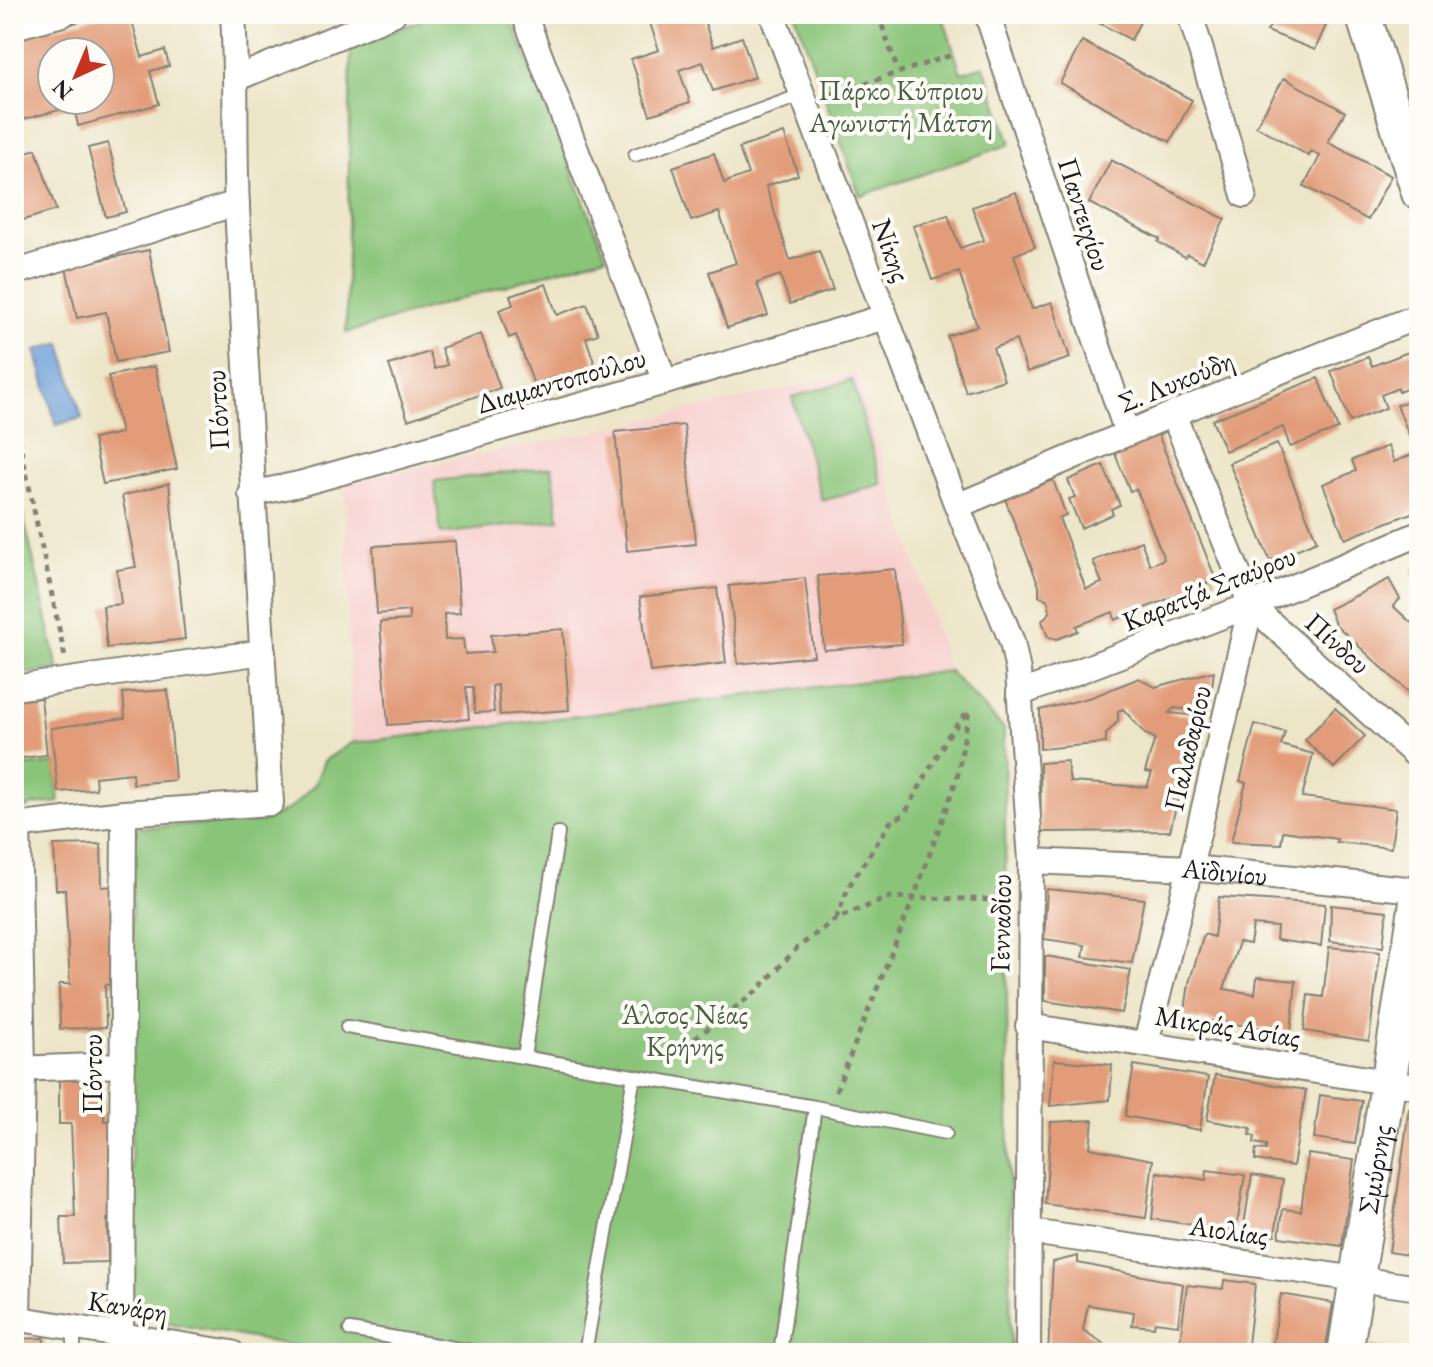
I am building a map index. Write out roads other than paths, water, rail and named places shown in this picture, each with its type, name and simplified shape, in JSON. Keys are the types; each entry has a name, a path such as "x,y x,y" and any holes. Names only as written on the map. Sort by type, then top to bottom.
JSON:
{"main road":[{"path":"1363,14 1419,193"},
{"name":"Σμύρνης","path":"1345,1353 1357,1279 1404,1085 1419,890"}],"street":[{"path":"14,27 63,14"},
{"name":"Πόντου","path":"121,1336 124,813 271,803 251,494 237,203 237,78 233,14"},
{"path":"237,78 393,14"},
{"path":"524,14 665,382"},
{"name":"Νίκης","path":"772,14 814,96 885,317 957,506"},
{"name":"Παντειχίου","path":"987,14 1127,433"},
{"path":"1190,14 1244,195"},
{"path":"14,273 237,203"},
{"name":"Σ. Λυκούδη","path":"957,506 1173,414 1419,316"},
{"name":"Διαμαντοπούλου","path":"251,494 299,484 665,382 885,317"},
{"path":"1173,414 1251,605"},
{"name":"Γενναδίου","path":"957,506 1012,642 1018,671 1031,861 1028,1353"},
{"name":"Καρατζά Σταύρου","path":"1019,694 1251,605 1419,534"},
{"name":"Πίνδου","path":"1251,605 1419,758"},
{"name":"Παλαδαρίου","path":"1146,1043 1251,605"},
{"path":"14,688 263,652"},
{"path":"16,1318 16,825 124,813"},
{"name":"Αϊδινίου","path":"1031,861 1190,868 1419,890"},
{"name":"Μικράς Ασίας","path":"1028,1026 1404,1085"},
{"path":"18,1069 122,1065"},
{"name":"Αιολίας","path":"1031,1232 1419,1288"},
{"name":"Κανάρη","path":"16,1318 232,1353"}],"lane":[{"path":"635,155 814,96"},
{"path":"524,1057 558,833"},
{"path":"347,1027 815,1107 946,1133"},
{"path":"585,1353 634,1076"},
{"path":"780,1353 815,1107"},
{"path":"74,1328 74,1353"},
{"path":"350,1330 482,1353"}],"water":[{"path":"61,343 82,418 56,425 36,350"}],"park label":[{"name":"Πάρκο Κύπριου Αγωνιστή Μάτση","path":"901,106"},
{"name":"Άλσος Νέας Κρήνης","path":"685,1030"}]}
